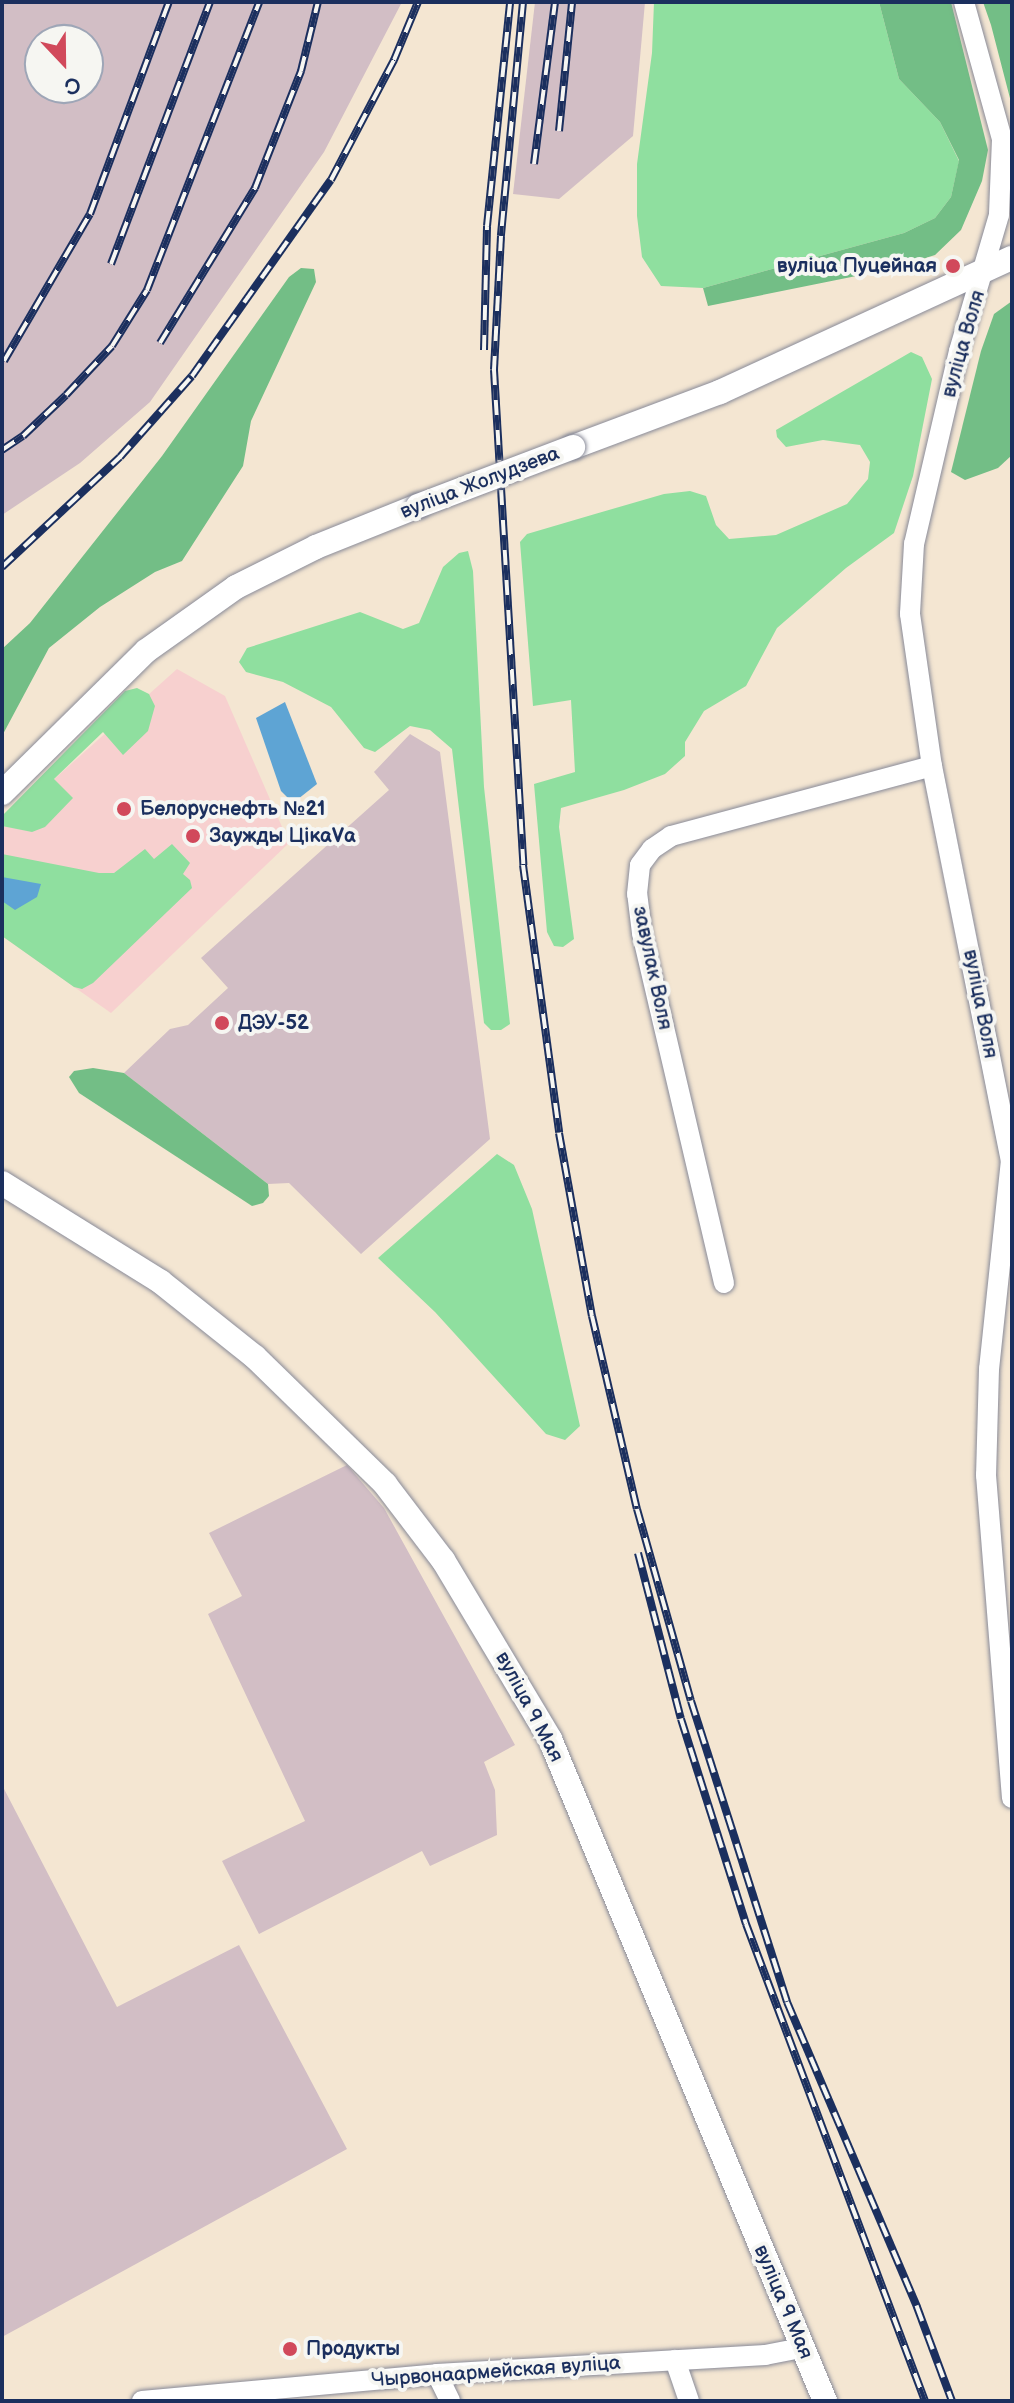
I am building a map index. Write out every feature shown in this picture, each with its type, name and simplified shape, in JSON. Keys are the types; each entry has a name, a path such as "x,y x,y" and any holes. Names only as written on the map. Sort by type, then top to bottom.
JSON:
{"main road":[{"name":"вуліца Жолудзева","path":"2,793 146,651 236,587 316,547 720,392 1012,258"},
{"name":"вуліца 9 Мая","path":"2,1183 161,1282 255,1357 385,1484 443,1560 550,1739 825,2401"}],"street":[{"name":"вуліца Воля","path":"964,2 1002,139 999,215 986,268 959,351 914,544 910,614 932,766 1011,1160 989,1369 986,1475 1012,1798"},
{"name":"завулак Воля","path":"724,1283 642,933 637,894 640,865 652,849 671,836 932,766"},
{"name":"Чырвонаармейская вуліца","path":"145,2401 305,2394 437,2374 765,2355 802,2348"},
{"path":"675,2360 689,2401"},
{"path":"437,2374 450,2401"}],"shaded area":[{"path":"2,2 402,2 324,152 150,402 80,463 2,515"},
{"path":"535,2 645,2 633,136 559,199 513,194"},
{"path":"177,669 225,696 289,843 111,1013 2,936 2,826"},
{"name":"ДЭУ-52","path":"410,734 440,752 490,1139 361,1254 289,1183 268,1184 124,1073 170,1029 188,1025 228,988 201,958 389,790 374,772"},
{"path":"347,1465 384,1508 515,1745 484,1762 495,1790 497,1835 430,1866 422,1851 259,1934 222,1861 305,1821 208,1614 242,1596 209,1533"},
{"path":"2,1785 117,2007 239,1945 347,2149 2,2337"}],"green space":[{"path":"654,2 879,2 899,79 940,122 959,161 951,197 935,218 904,233 703,288 661,286 642,257 637,216 637,164 652,53"},
{"path":"879,2 951,2 988,150 982,181 961,230 935,255 891,269 708,306 703,288 904,233 935,218 951,197 959,160 940,122 899,79"},
{"path":"983,2 1012,2 1012,106 991,25"},
{"path":"301,268 314,269 316,282 251,421 243,466 182,561 155,572 100,607 49,648 2,736 2,649 30,623 162,456 289,277"},
{"path":"1012,301 1012,455 998,468 965,480 951,472 981,351 994,314"},
{"path":"911,352 922,357 932,379 913,476 894,533 846,568 777,628 746,686 704,711 685,742 685,756 665,774 624,790 561,808 559,827 574,939 563,947 554,946 547,932 534,784 575,772 571,700 533,706 520,542 527,534 664,494 690,491 706,496 716,525 729,539 776,535 847,504 868,479 870,462 860,445 823,440 786,447 777,437 776,430"},
{"path":"468,551 473,571 484,787 510,1024 501,1030 491,1030 484,1023 452,749 430,730 410,726 375,752 364,748 331,707 283,682 246,672 239,662 247,648 360,612 403,629 419,623 443,567 459,553"},
{"path":"137,688 149,694 155,706 148,731 123,755 103,732 54,779 73,798 45,827 32,832 2,826 2,816 125,691"},
{"path":"172,844 190,863 183,874 190,880 192,888 93,983 82,989 74,987 2,936 2,854 99,873 114,873 145,849 154,859"},
{"path":"93,1068 124,1073 268,1184 269,1196 263,1203 252,1206 79,1093 69,1077 74,1071"},
{"path":"497,1154 514,1165 532,1209 580,1426 565,1440 546,1434 435,1312 378,1258"}],"water":[{"path":"285,702 317,784 293,803 281,791 256,718"},
{"path":"2,877 41,884 37,897 15,910 2,901"}],"railway":[{"path":"4,361 90,214 169,2"},
{"path":"111,264 210,2"},
{"path":"2,450 23,436 112,346 147,290 259,2"},
{"path":"160,343 255,188 301,71 318,2"},
{"path":"2,567 120,457 192,376 331,180 394,60 418,2"},
{"path":"484,350 487,226 510,2"},
{"path":"523,2 501,236 494,370 523,865 559,1133 592,1316 637,1509 691,1701 787,2002 917,2307 952,2401"},
{"path":"534,164 555,2"},
{"path":"559,131 572,2"},
{"path":"638,1553 681,1719 746,1924 925,2401"}],"place":[{"name":"вуліца Пуцейная","path":"953,266"},
{"name":"Белоруснефть №21","path":"124,809"},
{"name":"Заужды ЦікаVа","path":"193,836"},
{"name":"ДЭУ-52","path":"222,1023"},
{"name":"Продукты","path":"290,2349"}]}
